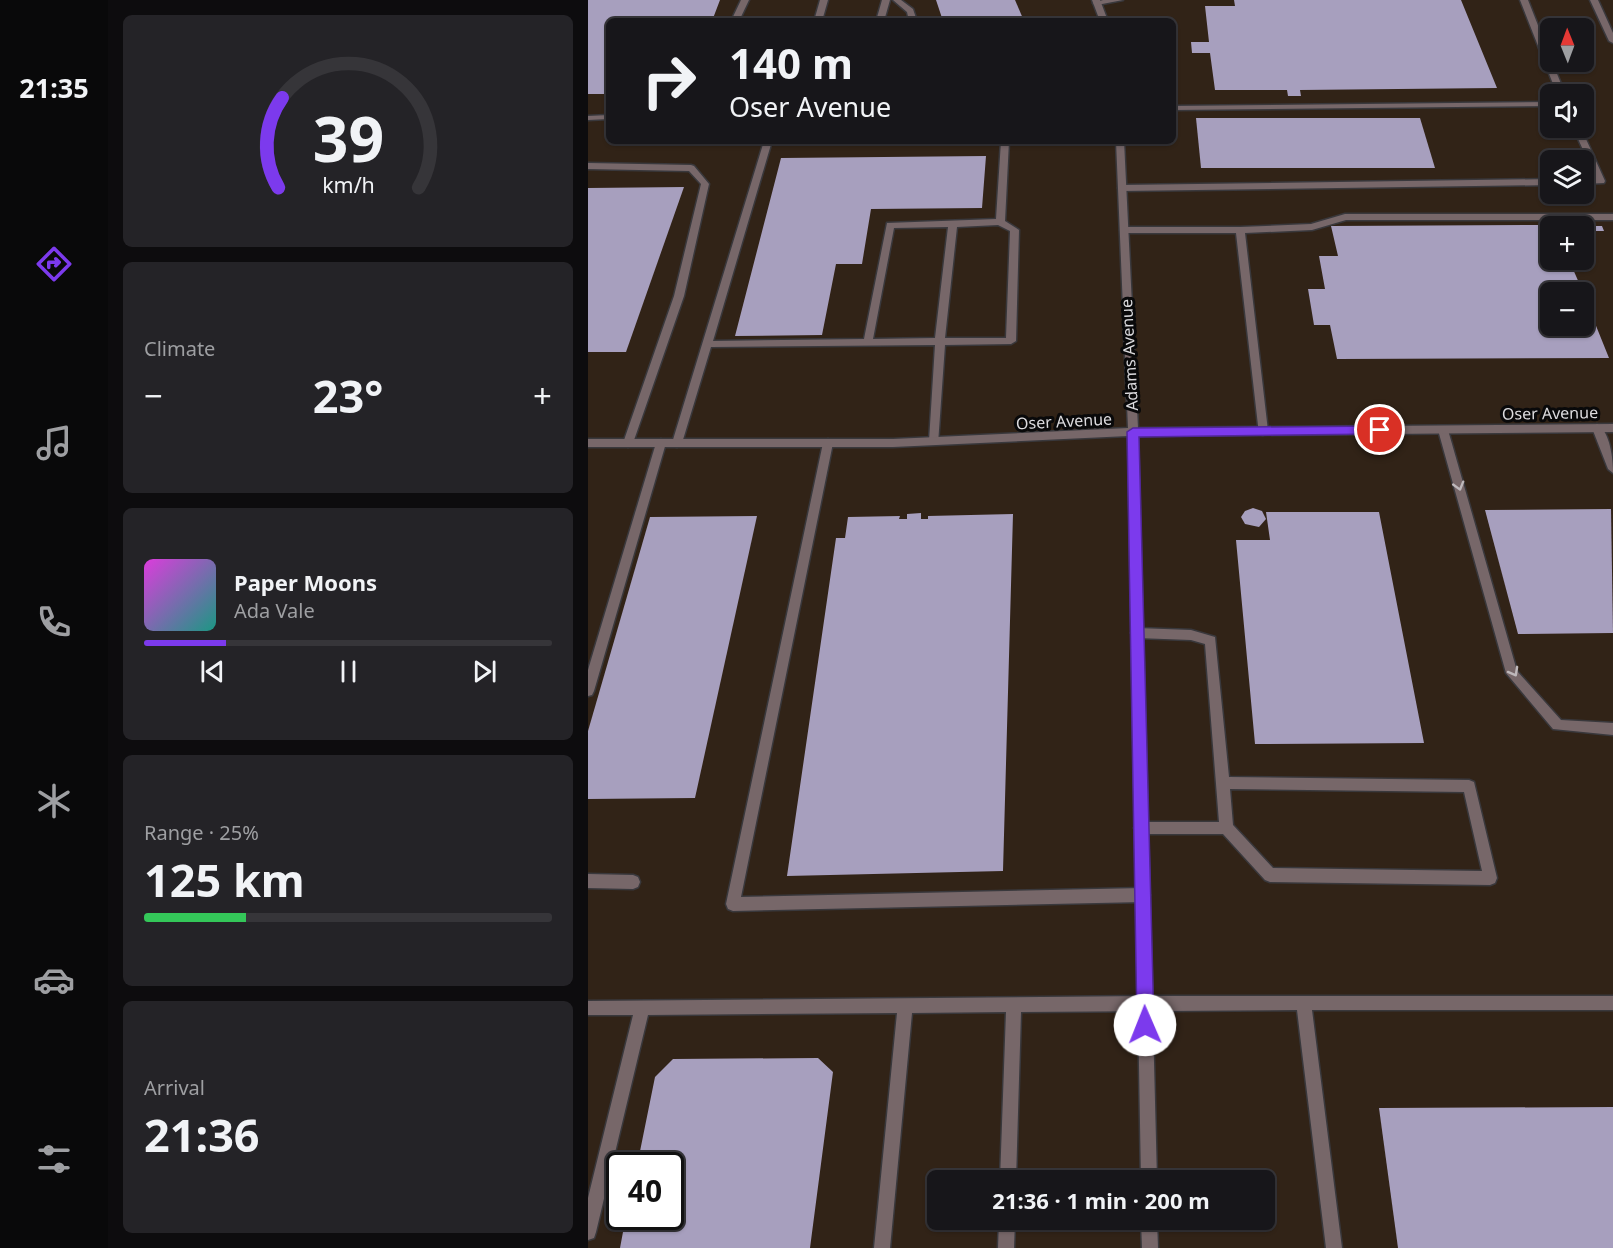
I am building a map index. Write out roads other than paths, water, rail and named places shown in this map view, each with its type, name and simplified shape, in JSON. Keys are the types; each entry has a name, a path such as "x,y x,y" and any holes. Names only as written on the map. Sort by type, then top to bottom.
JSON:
{"street":[{"path":"736,18 745,0"},
{"path":"819,18 824,0"},
{"path":"881,18 886,0"},
{"path":"897,0 910,11 912,18"},
{"path":"1103,18 1096,1 1119,0"},
{"path":"1524,0 1557,84"},
{"path":"1594,0 1609,24 1613,41"},
{"path":"1176,108 1540,104"},
{"path":"588,118 606,117"},
{"path":"676,443 767,144"},
{"path":"1000,222 1005,144"},
{"name":"Adams Avenue","path":"1120,144 1133,432 1149,1170"},
{"path":"588,166 691,168 705,184 679,296 627,443"},
{"path":"1594,166 1601,181 1594,181"},
{"path":"1122,189 1540,182"},
{"path":"1124,230 1240,230 1312,227 1345,216 1613,217"},
{"path":"706,344 1011,341 1015,230 1000,222 891,225 868,342"},
{"path":"934,441 940,342 953,224"},
{"path":"1240,230 1263,431"},
{"path":"1597,428 1613,469"},
{"name":"Oser Avenue","path":"588,443 828,443 934,441 1133,432 1613,428"},
{"path":"1443,430 1512,673 1558,725 1613,729"},
{"path":"588,691 661,443"},
{"path":"828,443 732,904 1143,895"},
{"path":"1137,633 1191,635 1211,641 1222,783 1226,828 1270,875 1490,878 1469,786 1222,783"},
{"path":"1141,828 1226,828"},
{"path":"588,882 633,882"},
{"path":"588,1008 1145,1003 1613,1003"},
{"path":"1304,1003 1334,1248"},
{"path":"1008,1170 1014,1004"},
{"path":"882,1248 905,1005"},
{"path":"588,1232 642,1008"},
{"path":"1006,1248 1007,1230"},
{"path":"1149,1230 1150,1248"}]}
